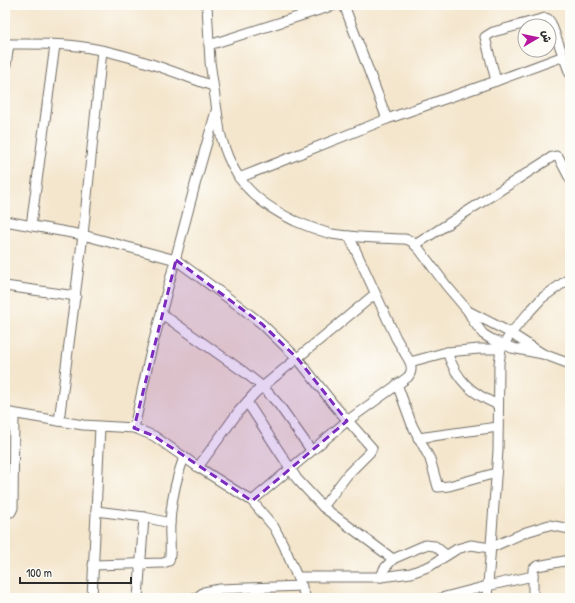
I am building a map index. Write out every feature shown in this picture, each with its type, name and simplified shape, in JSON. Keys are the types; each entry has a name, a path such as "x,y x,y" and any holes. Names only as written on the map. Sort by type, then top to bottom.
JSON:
{"street":[{"path":"207,5 209,45 216,111 223,143 231,164 247,188 259,200 286,216 313,228 332,234 405,239 411,241 468,311 483,334 502,347"},
{"path":"209,45 335,5"},
{"path":"344,5 387,120"},
{"path":"496,81 485,38 493,32 547,18 551,24 570,74"},
{"path":"5,72 7,44 69,45 102,51 136,60 213,86"},
{"path":"31,226 55,45"},
{"path":"59,420 76,296 102,51"},
{"path":"239,178 387,120 564,56"},
{"path":"134,428 149,359 216,111"},
{"path":"415,245 552,156 559,158 570,179"},
{"path":"5,221 83,235 176,260 262,324 298,359 346,420 372,449 348,474 323,507"},
{"path":"252,501 346,420 397,384 410,374 412,370 410,362 396,338 349,236"},
{"path":"487,598 496,473 499,364 502,347 511,333 542,298 570,278"},
{"path":"5,286 76,296"},
{"path":"198,467 238,411 247,402 375,294"},
{"path":"468,311 511,333 543,354"},
{"path":"162,314 263,387 279,405 311,450"},
{"path":"410,362 447,352 502,347 543,354 570,364"},
{"path":"447,352 455,372 467,387 482,398 498,405"},
{"path":"397,384 418,438 430,459 438,487 449,486 496,473"},
{"path":"247,402 290,468 323,507 393,559"},
{"path":"5,412 100,427 134,428 154,436 198,467 252,501 274,527 298,577 306,598"},
{"path":"5,513 10,512 13,508 14,414"},
{"path":"92,598 100,427"},
{"path":"418,438 498,427"},
{"path":"93,565 163,563 169,561 170,523 173,493 184,457"},
{"path":"96,511 144,517 170,523"},
{"path":"138,598 144,517"},
{"path":"298,577 381,577 411,573 430,566 446,555 472,544 490,548 539,527 548,525 570,529"},
{"path":"381,577 387,564 393,559 415,550 430,545 439,548 446,555"},
{"path":"533,598 533,569 537,566 570,560"},
{"path":"441,598 533,576"},
{"path":"196,598 204,592 220,589 302,586"}],"highlighted area":[{"path":"176,260 262,324 298,359 347,421 252,501 154,436 134,428"}]}
